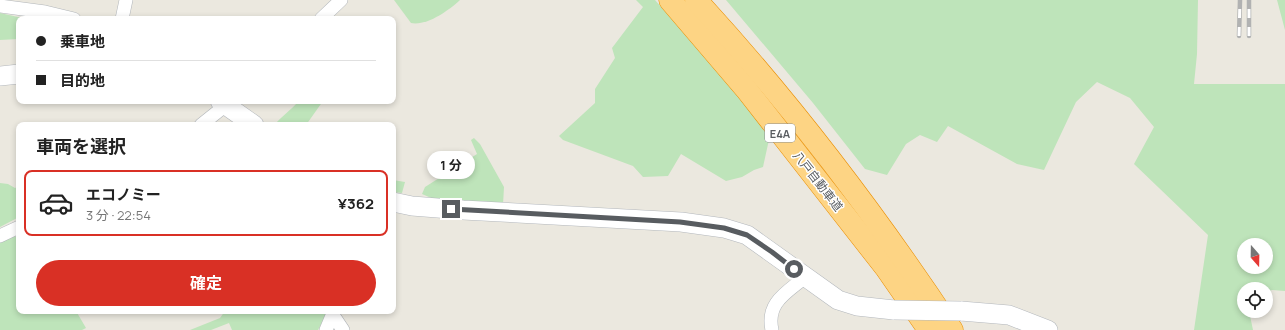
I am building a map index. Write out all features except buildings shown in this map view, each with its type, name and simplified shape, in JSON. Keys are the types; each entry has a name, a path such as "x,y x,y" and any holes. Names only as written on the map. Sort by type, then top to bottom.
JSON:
{"highway":[{"name":"八戸自動車道","path":"670,0 746,89 877,256 929,330"},
{"name":"八戸自動車道","path":"696,0 743,51 832,161 902,255 957,321"}],"street":[{"path":"123,16 126,0"},
{"path":"324,16 341,0"},
{"path":"0,6 45,12 62,16"},
{"path":"0,76 16,74"},
{"path":"204,122 224,104"},
{"path":"228,104 250,122"},
{"path":"396,203 412,206 463,210 680,222 724,228 747,235 772,252 804,278 838,300 858,306 894,310 957,321 1009,315 1048,330"},
{"path":"0,236 16,228"},
{"path":"772,330 770,322 771,310 778,300 804,278"},
{"path":"326,330 333,314"},
{"path":"334,314 343,330"}],"green space":[{"path":"394,0 460,0 450,9 437,17 424,22 411,23"},
{"path":"636,0 655,0 742,98 770,135 763,167 742,177 726,181 681,154 668,176 643,177 633,166 563,140 559,136 595,103 595,89 615,58 612,48 643,7"},
{"path":"726,0 1198,0 1197,54 1194,84 1285,84 1285,291 1273,290 1273,282 1237,282 1237,318 1250,318 1253,330 1194,330 1208,235 1134,164 1154,127 1130,98 1097,82 1076,102 1044,170 1017,164 948,126 937,142 920,135 906,144 887,175 865,169 813,103"},
{"path":"1277,0 1285,0 1285,30"},
{"path":"0,13 16,17 16,39 0,40"},
{"path":"296,104 321,104 308,122 277,122"},
{"path":"474,138 480,144 504,187 503,205 436,200 422,194 425,187 477,154 471,140"},
{"path":"396,180 405,182 402,193 396,192"},
{"path":"0,183 8,184 16,188 16,219 0,227"},
{"path":"11,236 16,237 16,314 78,314 86,328 82,330 0,330 0,242"},
{"path":"223,314 326,314 318,330 232,330 229,323 211,330 190,330 220,318"}],"railway":[{"path":"1239,36 1240,0"},
{"path":"1249,0 1249,36"}],"route":[{"path":"451,209 680,222 724,228 747,235 794,269"}]}
